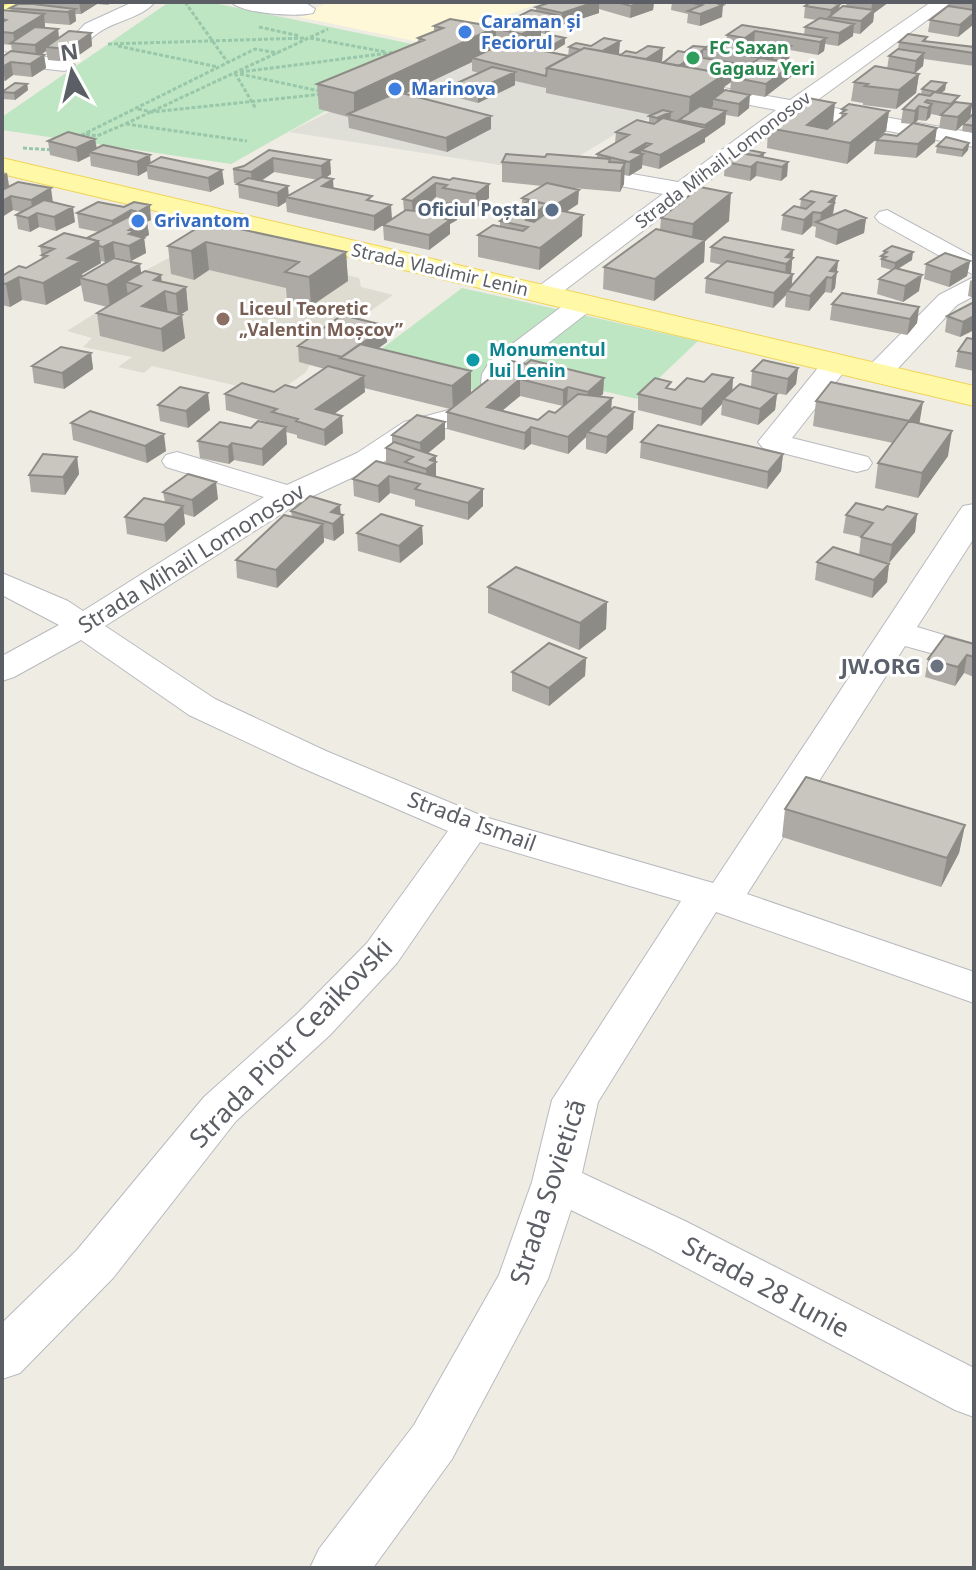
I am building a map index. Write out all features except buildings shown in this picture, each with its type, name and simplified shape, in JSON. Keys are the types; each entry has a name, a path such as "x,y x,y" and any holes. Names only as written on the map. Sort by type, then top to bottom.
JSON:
{"main road":[{"path":"2,16 26,2"},
{"name":"Strada Vladimir Lenin","path":"7,157 582,304 974,396"}],"street":[{"path":"78,42 92,28 119,18 146,2"},
{"path":"240,2 291,10 307,7 288,2"},
{"name":"Strada Mihail Lomonosov","path":"544,294 792,108 945,9"},
{"path":"2,58 65,65"},
{"path":"685,86 974,140"},
{"path":"568,171 682,190"},
{"path":"887,217 974,267"},
{"path":"878,373 948,300 974,285"},
{"name":"Strada Mihail Lomonosov","path":"2,670 82,626 289,495 368,459 414,428 468,414 494,397 496,374 500,367 582,304"},
{"path":"836,364 773,442 857,463"},
{"path":"177,461 289,495"},
{"name":"Strada Sovietică","path":"339,1568 433,1442 523,1279 556,1182 575,1100 974,513"},
{"name":"Strada Ismail","path":"2,583 56,608 202,707 313,759 471,826 715,898 974,988"},
{"path":"896,632 974,655"},
{"name":"Strada Piotr Ceaikovski","path":"2,1357 95,1264 220,1109 314,1024 382,953 471,826"},
{"name":"Strada 28 Iunie","path":"556,1182 668,1235 974,1394"}],"path":[{"path":"185,2 228,63"},
{"path":"253,26 391,53"},
{"path":"86,134 97,136 125,124 328,29"},
{"path":"219,67 108,44 309,38"},
{"path":"75,139 255,49 278,53"},
{"path":"235,73 406,51"},
{"path":"235,73 256,109"},
{"path":"136,108 152,112 332,93 235,73"},
{"path":"176,89 195,91"},
{"path":"125,124 247,141"},
{"path":"7,157 53,150 64,144"}],"shaded area":[{"path":"328,2 542,2 429,44 299,17"},
{"path":"462,46 723,99 688,122 659,116 632,124 551,173 289,132"},
{"name":"Liceul Teoretic „Valentin Moșcov”","path":"200,241 359,278 361,287 393,295 300,361 310,365 305,373 282,389 268,393 152,366 144,373 118,367 132,357 83,347 92,338 67,331 105,307 124,282"}],"green space":[{"path":"169,2 209,2 436,49 231,164 2,130 2,117"},
{"path":"462,288 698,341 637,399 514,370 487,393 363,363"}],"place":[{"name":"Caraman și Feciorul","path":"465,32"},
{"name":"FC Saxan Gagauz Yeri","path":"693,58"},
{"name":"Marinova","path":"395,89"},
{"name":"Oficiul Poștal","path":"552,210"},
{"name":"Grivantom","path":"138,221"},
{"name":"Liceul Teoretic „Valentin Moșcov”","path":"223,319"},
{"name":"Monumentul lui Lenin","path":"473,360"},
{"name":"JW.ORG","path":"937,666"}]}
